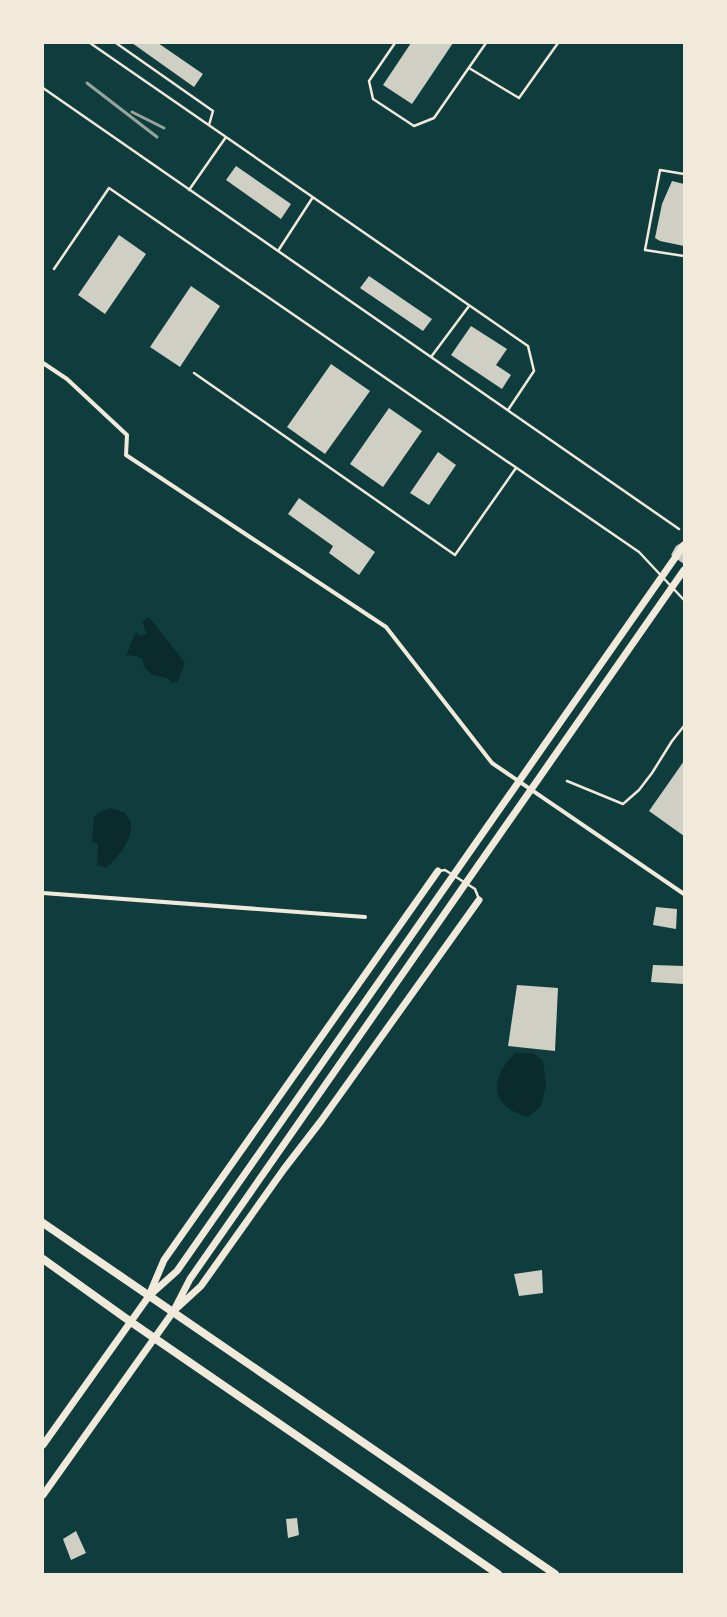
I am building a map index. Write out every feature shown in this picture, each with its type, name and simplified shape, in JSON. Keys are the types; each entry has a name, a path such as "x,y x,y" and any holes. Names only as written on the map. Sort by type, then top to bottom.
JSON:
{"main road":[{"path":"149,1296 177,1271 684,544"},
{"path":"43,1495 155,1338 173,1312 190,1279 684,570"},
{"path":"43,1445 149,1296 164,1260 438,871"},
{"path":"173,1312 201,1286 479,900"},
{"path":"43,1223 555,1574"},
{"path":"43,1259 131,1322 498,1574"}],"street":[{"path":"43,363 67,379 127,435 126,455 386,627 492,763 684,894"},
{"path":"43,893 365,917"}],"lane":[{"path":"90,43 528,346 534,370 508,410"},
{"path":"116,43 213,111 209,125"},
{"path":"395,43 369,81 373,99 414,126 434,118 486,43"},
{"path":"469,68 519,98 558,43"},
{"path":"43,88 679,529"},
{"path":"190,190 226,137"},
{"path":"684,174 660,170 645,250 684,256"},
{"path":"54,269 109,188 639,552 684,600"},
{"path":"278,251 313,197"},
{"path":"431,357 469,306"},
{"path":"194,373 455,555 516,468"},
{"path":"567,781 623,804 639,790 684,726"},
{"path":"438,871 445,870 475,889 479,900"}],"water":[{"path":"149,617 185,663 178,681 172,683 168,678 153,675 144,667 143,659 136,656 126,655 136,632 139,636 147,634 142,622"},
{"path":"111,808 125,813 131,824 131,831 127,843 123,849 106,868 97,865 98,844 92,841 94,817 100,812"},
{"path":"515,1053 533,1053 543,1061 546,1085 541,1106 528,1117 515,1112 506,1106 500,1099 497,1091 497,1082 501,1073 506,1063"}],"building":[{"path":"132,43 158,43 203,74 194,87"},
{"path":"411,43 453,43 412,104 383,85"},
{"path":"236,166 291,204 281,219 226,180"},
{"path":"672,181 684,184 684,246 660,241 655,238 662,204"},
{"path":"119,235 146,254 105,314 78,295"},
{"path":"369,276 432,319 423,331 360,288"},
{"path":"191,286 220,306 180,367 150,347"},
{"path":"471,326 507,349 496,365 511,375 502,389 451,355"},
{"path":"331,364 370,391 325,454 287,427"},
{"path":"389,408 422,431 383,487 350,464"},
{"path":"438,452 456,465 429,505 410,493"},
{"path":"299,498 375,552 359,575 329,553 333,546 288,514"},
{"path":"684,541 684,564 671,555 676,546"},
{"path":"684,761 684,836 649,811"},
{"path":"656,907 677,909 676,929 653,925"},
{"path":"653,965 684,966 684,984 651,982"},
{"path":"517,985 558,988 555,1051 508,1046"},
{"path":"542,1270 543,1293 519,1296 514,1274"},
{"path":"297,1518 299,1535 288,1538 286,1519"},
{"path":"76,1531 86,1553 71,1560 63,1539"}],"railway":[{"path":"87,83 157,137"},
{"path":"132,112 164,128"}]}
